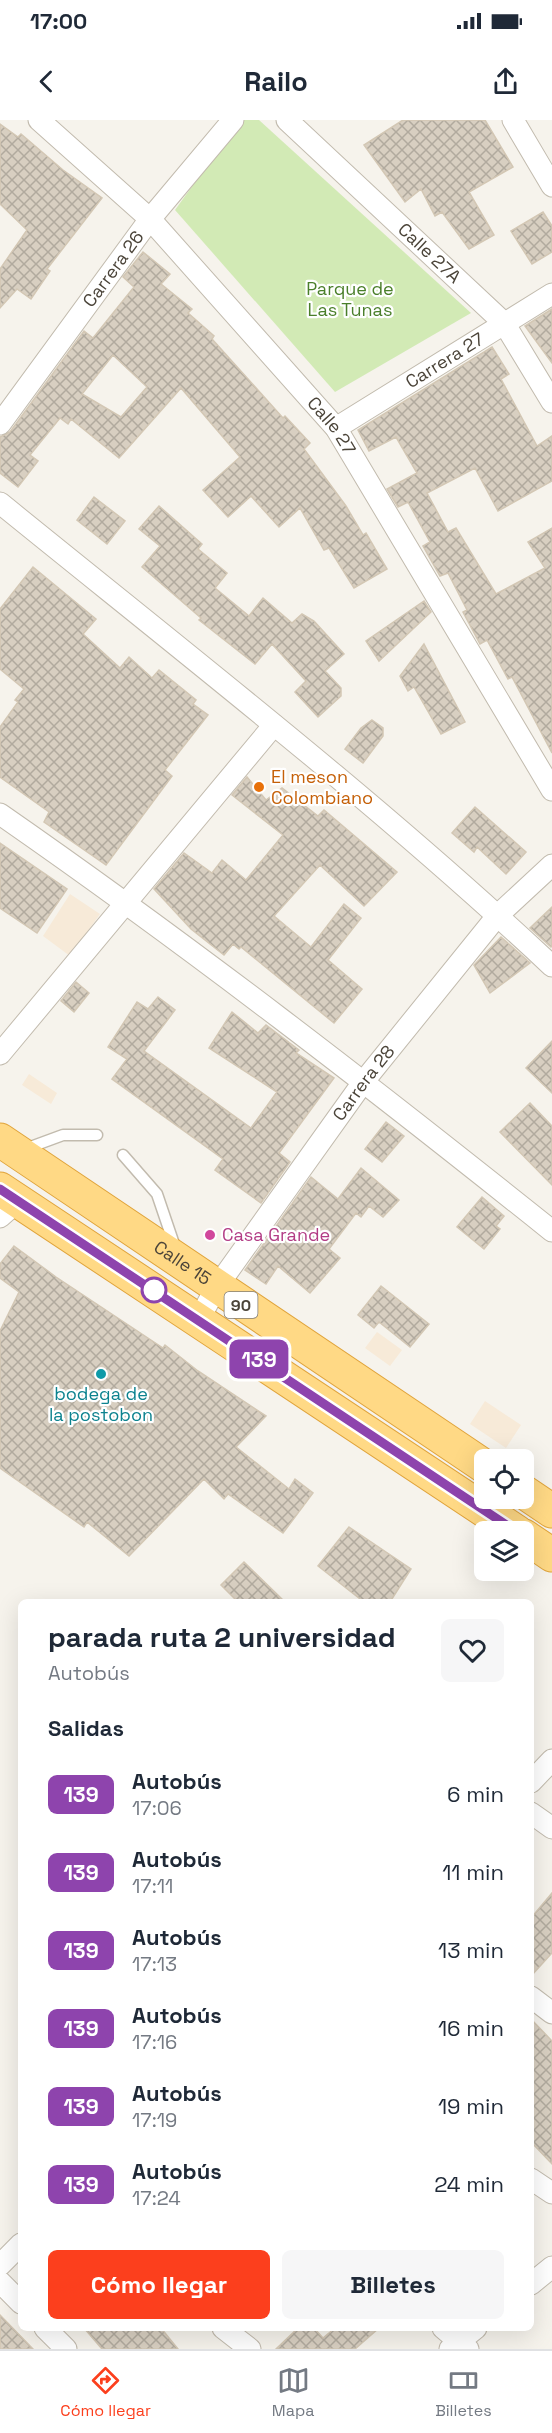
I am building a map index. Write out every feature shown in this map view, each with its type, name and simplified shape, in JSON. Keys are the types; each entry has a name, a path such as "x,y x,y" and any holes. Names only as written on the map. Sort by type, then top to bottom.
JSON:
{"highway":[{"name":"Calle 15","path":"8,1146 171,1279 199,1319 501,1521"},
{"name":"Calle 15","path":"6,1202 171,1279 216,1288 474,1459"},
{"path":"534,1499 552,1511"},
{"path":"534,1543 552,1555"}],"street":[{"name":"Calle 27","path":"39,120 150,219 336,428 552,790"},
{"name":"Carrera 26","path":"0,424 150,219 233,120"},
{"name":"Calle 27A","path":"287,120 504,323 552,402"},
{"path":"513,120 552,186"},
{"name":"Carrera 27","path":"336,428 552,294"},
{"path":"0,502 274,725 498,915 552,966"},
{"path":"1,1052 274,725"},
{"path":"0,814 126,901 364,1080 552,1231"},
{"name":"Carrera 28","path":"199,1319 216,1288 364,1080 498,915 552,865"},
{"path":"534,1779 552,1760"},
{"path":"534,1815 552,1828"},
{"path":"534,1999 552,2013"},
{"path":"534,2181 552,2193"},
{"path":"0,2265 18,2247"},
{"path":"534,2282 552,2267"},
{"path":"0,2282 18,2300"},
{"path":"48,2331 66,2349"},
{"path":"227,2331 250,2349"},
{"path":"447,2331 463,2342"}],"lane":[{"path":"8,1146 63,1135 97,1135"},
{"path":"123,1155 157,1194 171,1279"}],"shaded area":[{"path":"70,894 100,914 70,956 43,936"},
{"path":"29,1074 57,1093 51,1104 22,1085"},
{"path":"377,1332 402,1350 390,1366 365,1348"},
{"path":"485,1401 521,1425 506,1448 470,1424"}],"green space":[{"name":"Parque de Las Tunas","path":"240,120 259,120 471,313 335,392 175,210"}],"building":[{"path":"403,120 485,120 513,167 469,192 494,235 469,249 442,212 435,216 421,189 405,202 364,145"},
{"path":"0,124 18,137 21,134 63,170 102,198 47,269 50,271 31,299 17,289 0,308 0,269 27,230 0,204"},
{"path":"543,212 552,226 552,252 532,264 511,231"},
{"path":"143,252 170,274 161,284 192,309 188,313 214,336 212,339 283,418 285,416 310,443 304,449 346,506 363,535 366,533 387,569 354,588 329,548 324,550 300,508 279,527 251,496 228,517 203,490 240,457 181,388 119,458 71,419 68,424 60,418 30,455 38,461 18,487 0,473 0,437 10,432 84,331 93,338 134,287 123,277","holes":["113,355 147,387 121,417 82,394"]},
{"path":"552,309 552,363 525,326"},
{"path":"492,347 509,374 501,379 537,446 552,436 552,481 498,511 475,468 427,493 448,532 456,528 496,594 545,568 528,542 552,528 552,753 512,677 508,679 487,640 480,644 463,612 467,610 448,573 440,576 423,546 430,542 408,502 398,507 387,489 417,473 396,437 369,451 358,430"},
{"path":"94,497 125,521 107,544 77,520"},
{"path":"159,506 202,544 198,549 227,573 215,588 249,616 263,598 292,623 302,614 314,621 344,654 325,671 341,688 341,696 318,717 295,692 306,681 272,644 255,664 199,620 201,618 142,567 160,546 139,529"},
{"path":"33,567 96,619 83,634 120,668 129,657 152,678 159,670 196,700 193,704 208,715 165,770 172,776 106,865 44,822 49,812 0,777 0,727 18,702 15,700 24,689 0,669 0,609"},
{"path":"424,601 431,612 379,661 366,641"},
{"path":"424,644 465,722 441,734 414,687 408,691 400,676"},
{"path":"372,720 383,728 383,736 363,763 345,749 361,728"},
{"path":"247,777 266,800 282,788 318,816 324,810 397,872 364,906 320,865 274,916 311,947 344,904 361,918 328,960 362,989 334,1023 241,947 239,949 233,944 224,955 191,929 154,889 184,853 212,873 222,860 246,880 283,835 232,795"},
{"path":"475,807 526,852 506,874 477,847 474,852 452,833"},
{"path":"0,843 67,889 37,933 0,908"},
{"path":"552,907 552,946 551,947 530,928"},
{"path":"501,937 530,963 490,993 474,965"},
{"path":"76,982 89,993 74,1012 61,1001"},
{"path":"158,997 175,1010 144,1051 251,1128 277,1092 209,1048 232,1012 258,1033 266,1025 299,1050 296,1053 334,1078 279,1153 290,1162 261,1203 215,1170 223,1159 112,1079 127,1059 108,1047 137,1002 148,1009"},
{"path":"552,1041 552,1093 526,1068"},
{"path":"530,1103 552,1126 552,1185 500,1132"},
{"path":"386,1122 404,1136 382,1162 365,1149"},
{"path":"361,1168 399,1200 383,1217 369,1206 361,1217 356,1213 329,1249 340,1258 310,1293 278,1266 266,1284 245,1270 311,1177 338,1199"},
{"path":"482,1197 504,1216 496,1226 500,1229 484,1249 457,1227"},
{"name":"bodega de la postobon","path":"14,1246 56,1277 163,1348 165,1345 198,1371 266,1416 236,1447 289,1489 295,1479 313,1493 283,1533 228,1494 224,1499 204,1479 129,1556 87,1522 84,1527 0,1468 0,1331 19,1292 0,1278 0,1264"},
{"path":"381,1286 429,1324 410,1347 379,1322 374,1328 358,1315"},
{"path":"349,1527 411,1569 392,1599 360,1599 318,1566"},
{"path":"244,1562 282,1599 235,1599 221,1585"},
{"path":"552,1893 552,1953 534,1973 534,1914"},
{"path":"534,2022 552,2041 552,2164 534,2145"},
{"path":"0,2315 33,2349 0,2349"},
{"path":"87,2331 163,2331 178,2349 102,2349"},
{"path":"295,2331 317,2331 323,2338 331,2331 376,2331 355,2349 276,2349"}],"bus line":[{"name":"139","path":"0,1189 501,1521"}],"place":[{"name":"El meson Colombiano","path":"259,787"},
{"name":"Casa Grande","path":"210,1235"},
{"name":"bodega de la postobon","path":"101,1374"}]}
